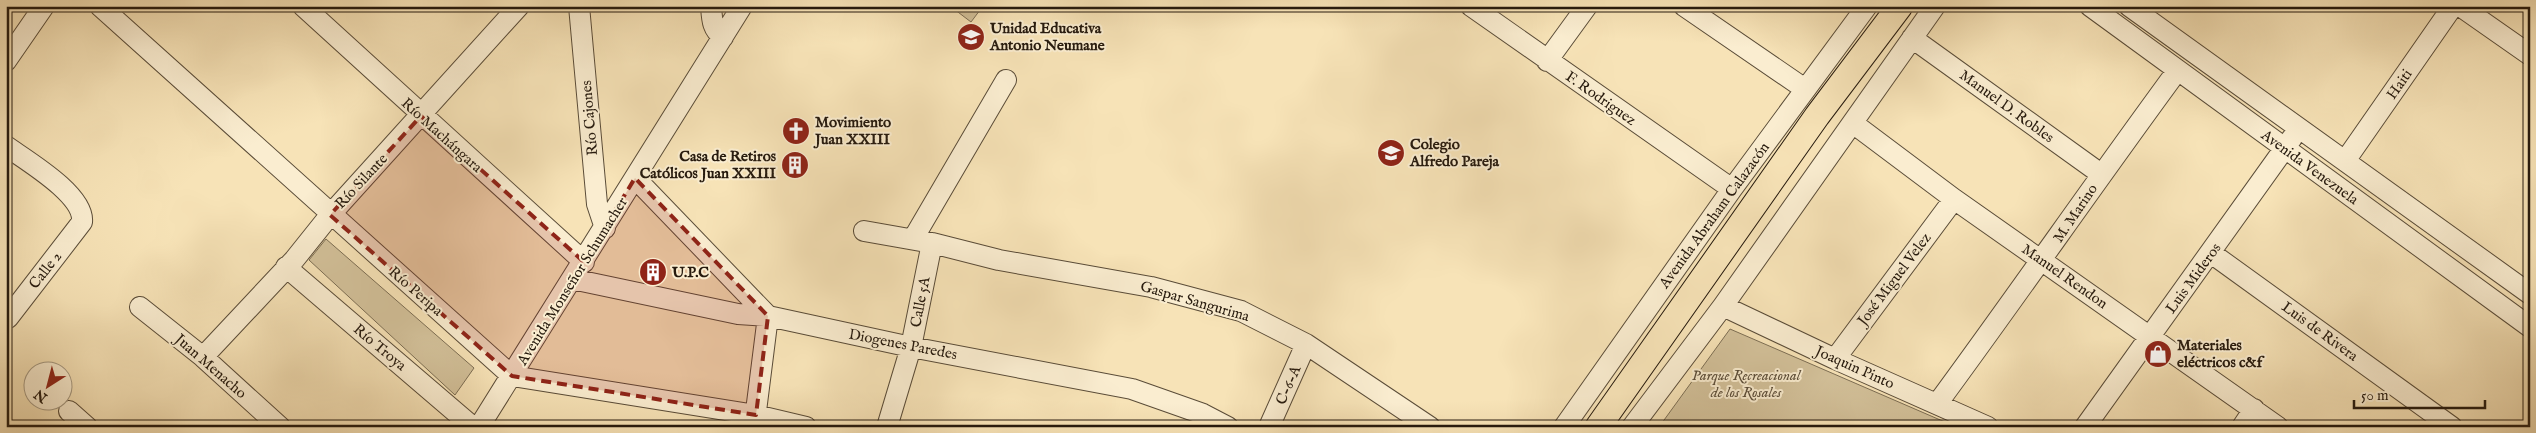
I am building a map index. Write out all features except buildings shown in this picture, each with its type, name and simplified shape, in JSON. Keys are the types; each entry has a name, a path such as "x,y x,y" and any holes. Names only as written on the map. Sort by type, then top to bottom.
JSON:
{"main road":[{"name":"Avenida Abraham Calazacón","path":"1598,427 1817,116 1900,6"}],"street":[{"path":"6,61 44,6"},
{"name":"Río Peripa","path":"100,6 330,215 512,376"},
{"name":"Río Machángara","path":"303,6 421,116 584,262"},
{"name":"Río Silante","path":"204,356 519,6"},
{"name":"Río Cajones","path":"579,6 597,204 605,228"},
{"path":"711,6 713,25 716,32 723,37"},
{"name":"Avenida Monseñor Schumacher","path":"479,427 584,262 742,6"},
{"name":"F. Rodriguez","path":"1471,6 1732,189"},
{"path":"1547,61 1587,6"},
{"path":"1684,6 1708,13 1805,89"},
{"name":"Avenida Abraham Calazacón","path":"1564,427 1732,189 1868,6"},
{"path":"1632,427 1723,306 1854,124 1935,6"},
{"name":"Avenida Venezuela","path":"2090,6 2530,327"},
{"name":"Avenida Venezuela","path":"2129,6 2530,294"},
{"name":"Haiti","path":"2345,161 2453,6"},
{"path":"2460,6 2528,49"},
{"name":"Manuel D. Robles","path":"1912,38 2101,174"},
{"name":"M. Marino","path":"1937,404 2043,260 2101,174 2177,71"},
{"path":"864,231 923,241 1006,80"},
{"name":"Manuel Rendon","path":"1854,124 1954,199 2278,427"},
{"name":"Luis Mideros","path":"2085,427 2299,128"},
{"name":"Calle 2","path":"6,146 43,172 77,202 83,213 82,222 8,318"},
{"path":"635,178 768,316 755,421"},
{"name":"José Miguel Velez","path":"1835,359 1954,199"},
{"name":"Gaspar Sangurima","path":"923,241 999,260 1151,286 1241,311 1306,344 1430,427"},
{"name":"Calle 5A","path":"887,427 911,347 923,241"},
{"name":"Luis de Rivera","path":"2211,253 2452,427"},
{"name":"Río Troya","path":"286,267 473,427"},
{"name":"Diogenes Paredes","path":"572,279 738,314 768,316 911,347 1132,389 1203,414 1228,427"},
{"name":"Joaquin Pinto","path":"1723,306 1835,359 1988,427"},
{"name":"Juan Menacho","path":"140,307 204,356 280,427"},
{"name":"C-6-A","path":"1269,427 1306,344"},
{"path":"512,376 755,421 806,427"},
{"path":"2242,427 2254,410"},
{"path":"70,411 87,427"}],"highlighted area":[{"path":"421,116 584,262 635,178 768,316 756,415 512,376 330,215"}],"green space":[{"path":"950,6 983,6 971,22"},
{"path":"326,239 474,368 455,395 309,260"},
{"name":"Parque Recreacional de los Rosales","path":"1730,329 1938,419 1957,427 1659,427"}],"place":[{"name":"Unidad Educativa Antonio Neumane","path":"971,37"},
{"name":"Movimiento Juan XXIII","path":"796,131"},
{"name":"Colegio Alfredo Pareja","path":"1391,153"},
{"name":"Casa de Retiros Católicos Juan XXIII","path":"795,165"},
{"name":"U.P.C","path":"653,272"},
{"name":"Materiales eléctricos c&f","path":"2158,354"}]}
